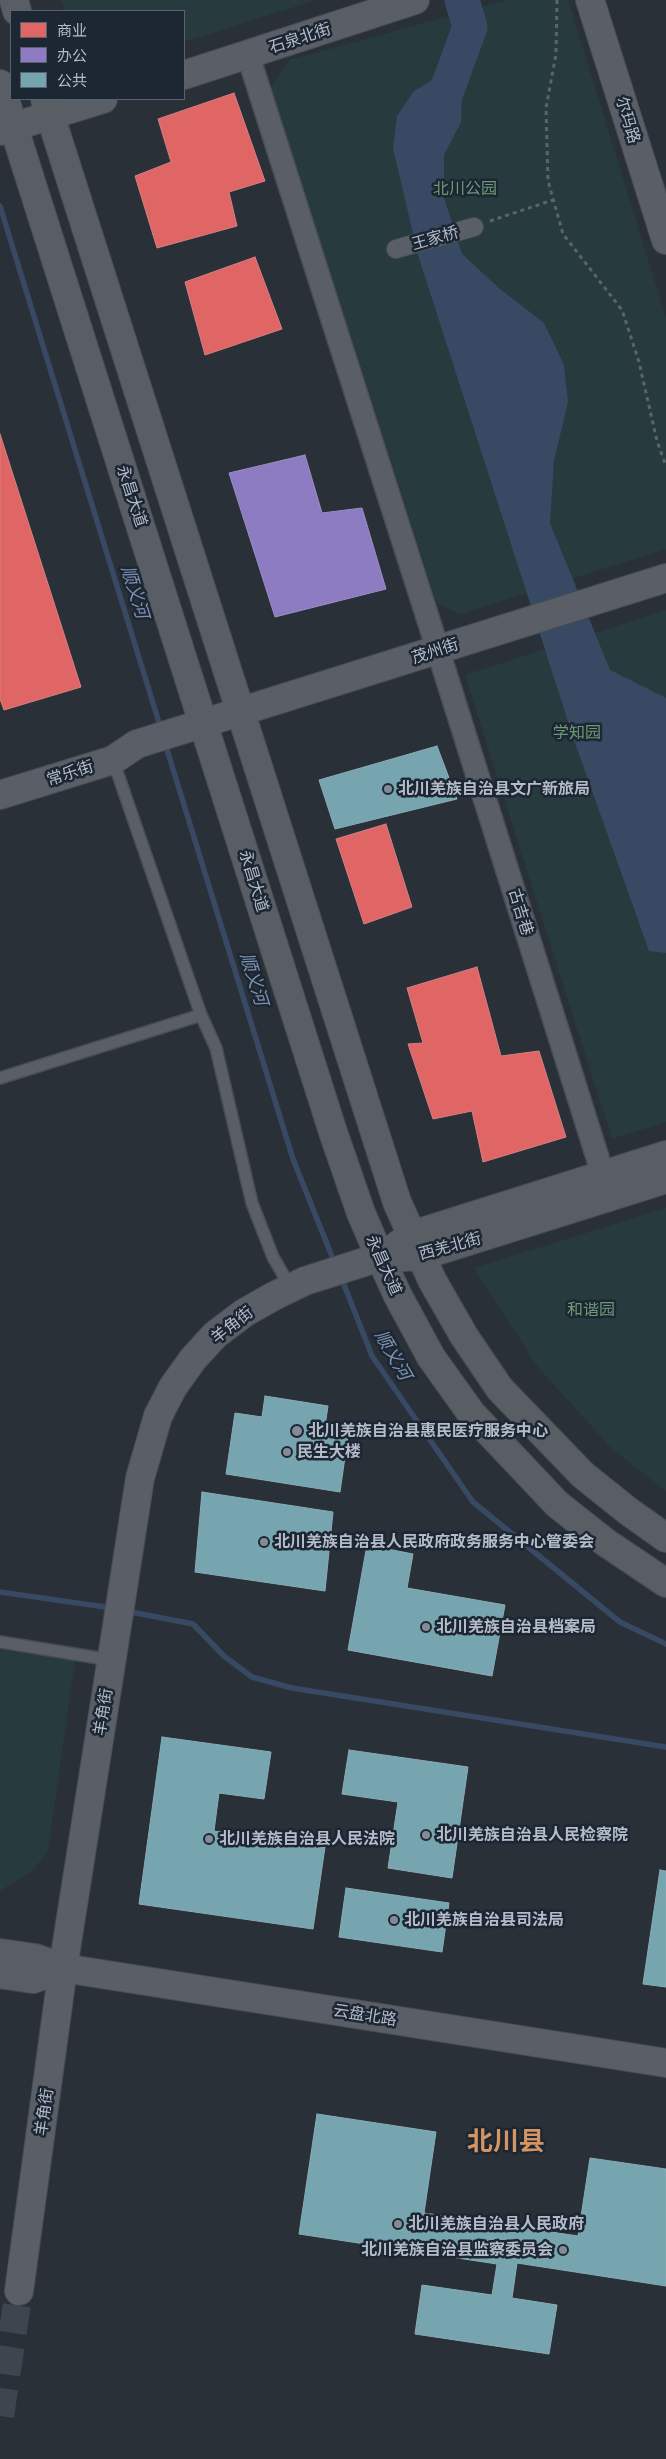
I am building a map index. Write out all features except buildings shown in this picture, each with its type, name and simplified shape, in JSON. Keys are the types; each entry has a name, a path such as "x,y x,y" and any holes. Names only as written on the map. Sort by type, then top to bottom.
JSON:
{"main road":[{"name":"永昌大道","path":"0,84 7,129 193,727 361,1213 380,1257 398,1296 432,1357 470,1412 558,1504 605,1542 666,1583"},
{"path":"47,107 241,712 370,1123 397,1202 417,1246 464,1336 500,1389 583,1476 628,1512 666,1538"},
{"name":"西羌北街","path":"417,1246 603,1175 666,1155"},
{"name":"西羌北街","path":"380,1257 666,1179"},
{"path":"0,1952 35,1958 63,1968"},
{"path":"0,1974 33,1979 63,1968"}],"street":[{"name":"石泉北街","path":"185,74 416,0"},
{"name":"尔玛路","path":"590,0 666,240"},
{"name":"古吉巷","path":"248,55 603,1175"},
{"path":"7,129 47,107 96,100"},
{"name":"王家桥","path":"396,249 474,227"},
{"name":"茂州街","path":"193,727 666,578"},
{"name":"常乐街","path":"0,795 113,760 137,744 193,727"},
{"name":"常乐街","path":"0,775 107,742 137,744"},
{"name":"羊角街","path":"19,2291 63,1968 116,1627 147,1449 158,1416 173,1387 215,1335 244,1313 298,1285 348,1266 380,1257"},
{"name":"云盘北路","path":"63,1968 666,2063"}],"lane":[{"path":"113,760 201,1015 216,1048 252,1203 273,1257 298,1285"},
{"path":"0,1078 201,1015"},
{"path":"0,1642 111,1660"}],"path":[{"path":"557,0 556,54 546,108 548,181 562,234 622,310 639,362 657,441 666,466"},
{"path":"474,227 553,200"}],"green space":[{"path":"61,0 316,0 185,42 185,10 65,10"},
{"name":"北川公园","path":"507,0 568,0 666,318 666,549 460,614 437,603 271,87 290,60"},
{"name":"学知园","path":"666,610 666,1122 612,1139 465,675"},
{"name":"和谐园","path":"666,1208 666,1491 612,1449 537,1366 474,1268"},
{"path":"0,1650 75,1660 48,1851 33,1870 0,1891"}],"water":[{"path":"437,77 462,91 461,122 444,155 444,198 462,254 500,289 544,323 564,365 568,402 554,461 550,523 610,670 666,698 666,953 649,951 575,743 418,255 393,148 397,116 414,91"}],"waterway":[{"path":"433,128 470,27 462,0"},
{"name":"顺义河","path":"0,206 161,729"},
{"name":"顺义河","path":"165,743 293,1159 335,1264"},
{"name":"顺义河","path":"341,1277 372,1356 473,1502 620,1622 666,1644"},
{"path":"0,1592 112,1608"},
{"path":"126,1611 193,1624 224,1656 252,1677 292,1688 666,1747"}],"tunnel":[{"path":"0,2416 19,2291"}],"place":[{"name":"北川羌族自治县文广新旅局","path":"388,789"},
{"name":"北川羌族自治县惠民医疗服务中心","path":"297,1431"},
{"name":"民生大楼","path":"287,1452"},
{"name":"北川羌族自治县人民政府政务服务中心管委会","path":"264,1542"},
{"name":"北川羌族自治县档案局","path":"426,1627"},
{"name":"北川羌族自治县人民检察院","path":"426,1835"},
{"name":"北川羌族自治县人民法院","path":"209,1839"},
{"name":"北川羌族自治县司法局","path":"394,1920"},
{"name":"北川羌族自治县人民政府","path":"398,2224"},
{"name":"北川羌族自治县监察委员会","path":"563,2250"}],"district":[{"name":"北川县","path":"506,2141"}]}
